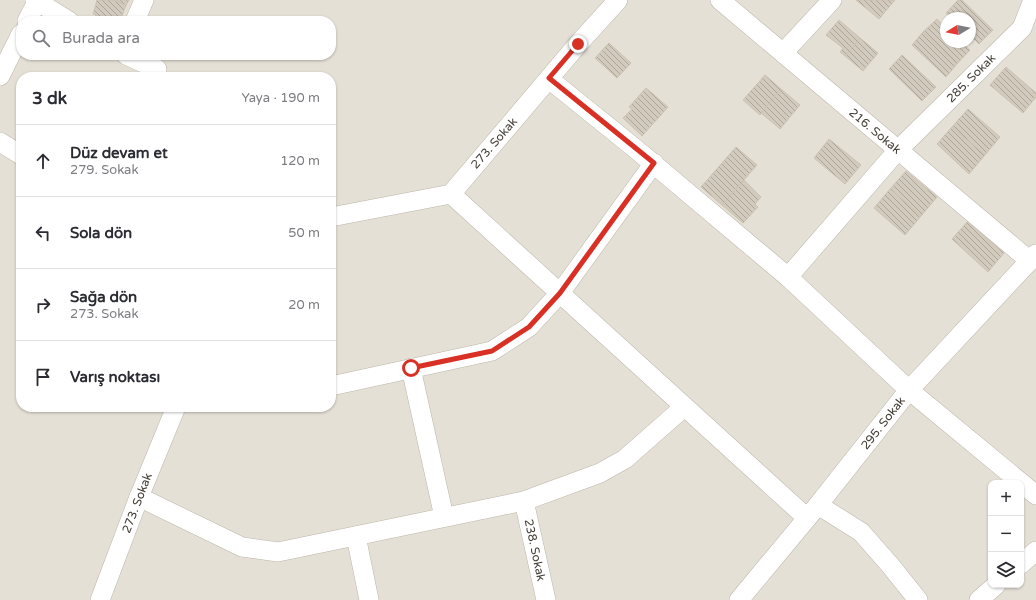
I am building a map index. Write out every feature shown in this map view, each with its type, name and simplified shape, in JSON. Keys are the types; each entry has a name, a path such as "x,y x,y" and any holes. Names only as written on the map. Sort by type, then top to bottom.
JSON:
{"street":[{"path":"29,16 37,0 61,16"},
{"path":"137,16 144,0"},
{"name":"273. Sokak","path":"451,194 549,78 618,0"},
{"name":"216. Sokak","path":"720,0 898,150 1033,257"},
{"path":"783,53 832,0"},
{"name":"285. Sokak","path":"788,277 898,150 1022,28 1033,0"},
{"path":"0,76 16,44"},
{"path":"137,60 157,69"},
{"path":"549,78 654,163 788,277 909,390 1036,495"},
{"path":"0,142 16,152"},
{"path":"336,385 492,351 529,327 560,293 654,163"},
{"path":"336,216 451,194 684,407 813,512 861,532 918,600"},
{"name":"295. Sokak","path":"739,600 813,512 909,390 1033,257"},
{"path":"411,368 444,518"},
{"path":"139,498 242,547 278,552 524,500 600,472 625,459 684,407"},
{"name":"273. Sokak","path":"100,600 174,412"},
{"name":"238. Sokak","path":"524,500 546,600"},
{"path":"356,536 370,600"},
{"path":"1024,561 1036,551"},
{"path":"979,600 993,588"}],"shaded area":[{"path":"0,0 1036,0 1036,600 0,600"}],"building":[{"path":"97,0 113,0 126,5 122,16 96,16 93,14"},
{"path":"113,0 129,0 126,5"},
{"path":"856,0 895,0 879,19"},
{"path":"958,0 962,0 974,12 947,12"},
{"path":"976,14 993,30 979,44 976,41"},
{"path":"937,19 940,22 940,48 923,32"},
{"path":"839,20 860,38 845,56 840,52 843,48 826,35"},
{"path":"923,32 957,64 946,77 912,45"},
{"path":"860,38 878,53 863,71 845,56"},
{"path":"609,43 631,63 617,78 595,58"},
{"path":"940,48 968,48 970,50 957,64"},
{"path":"902,55 936,87 922,101 889,69"},
{"path":"1006,67 1036,93 1036,97 1023,113 990,85"},
{"path":"765,75 781,89 760,115 743,100"},
{"path":"646,88 668,107 642,136 623,118 632,109 629,107"},
{"path":"781,89 800,105 780,129 761,113"},
{"path":"968,109 1000,137 985,155 952,127"},
{"path":"952,127 985,155 969,174 937,144"},
{"path":"829,139 861,165 845,184 814,158"},
{"path":"736,147 757,165 722,205 701,187"},
{"path":"906,171 937,197 921,216 890,189"},
{"path":"744,180 761,197 755,204 758,207 743,223 722,205"},
{"path":"890,189 921,216 905,235 874,208"},
{"path":"968,221 1004,253 988,272 952,239"}],"route":[{"path":"411,368 492,351 529,327 560,293 654,163 549,78 578,44"}]}
